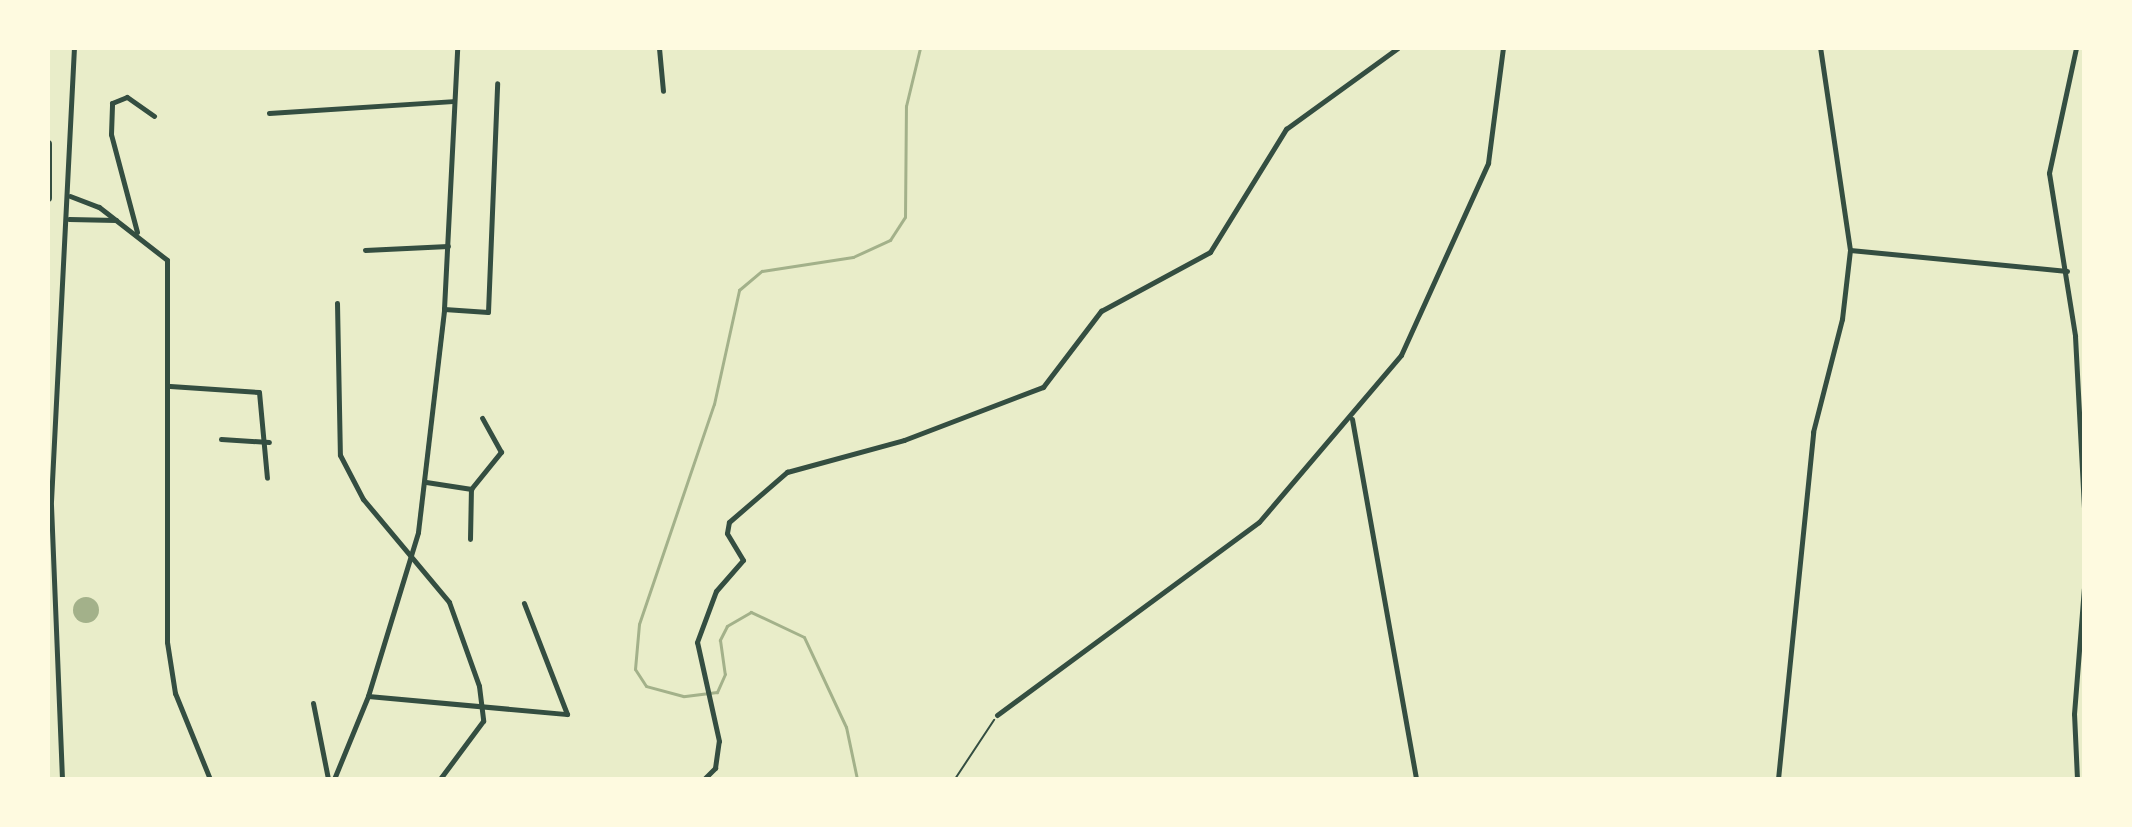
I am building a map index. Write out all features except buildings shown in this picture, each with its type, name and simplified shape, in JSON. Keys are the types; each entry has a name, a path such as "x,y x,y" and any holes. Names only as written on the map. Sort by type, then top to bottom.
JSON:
{"highway":[{"path":"48,144 48,198"}],"street":[{"path":"62,779 51,501 69,219 74,48"},
{"path":"331,779 368,696 426,482 444,309 457,48"},
{"path":"659,48 663,91"},
{"path":"704,779 719,755 697,642 705,616 743,560 727,533 729,522 755,496 799,467 904,440 1043,387 1101,311 1210,252 1286,129 1398,48"},
{"path":"997,715 1259,522 1352,418 1418,330 1486,169 1503,48"},
{"path":"1778,779 1813,427 1842,319 1850,250 1820,48"},
{"path":"2076,48 2050,165 2067,271 2084,508"},
{"path":"444,309 488,312 497,83"},
{"path":"137,233 111,134 112,103 127,97 154,116"},
{"path":"269,113 453,101"},
{"path":"70,196 137,233 167,260 170,386 168,656 210,779"},
{"path":"69,219 117,220"},
{"path":"365,250 448,246"},
{"path":"1850,250 2067,271"},
{"path":"337,303 340,455 363,499 449,602 471,654 483,721 440,779"},
{"path":"170,386 256,390 269,442 267,478"},
{"path":"470,539 471,489 501,452 482,418"},
{"path":"1352,418 1416,779"},
{"path":"221,439 269,442"},
{"path":"426,482 471,489"},
{"path":"2077,779 2074,714 2084,588"},
{"path":"368,696 567,714 524,603"},
{"path":"313,703 331,779"}],"path":[{"path":"955,779 997,715"}],"shaded area":[{"path":"86,597 95,601 99,610 95,619 86,623 77,619 73,610 77,601"}],"waterway":[{"path":"857,779 846,727 804,637 751,612 727,626 720,640 725,674 717,692 683,696 646,686 635,669 639,624 714,404 739,290 762,271 853,257 890,240 905,217 906,106 920,48"}]}
